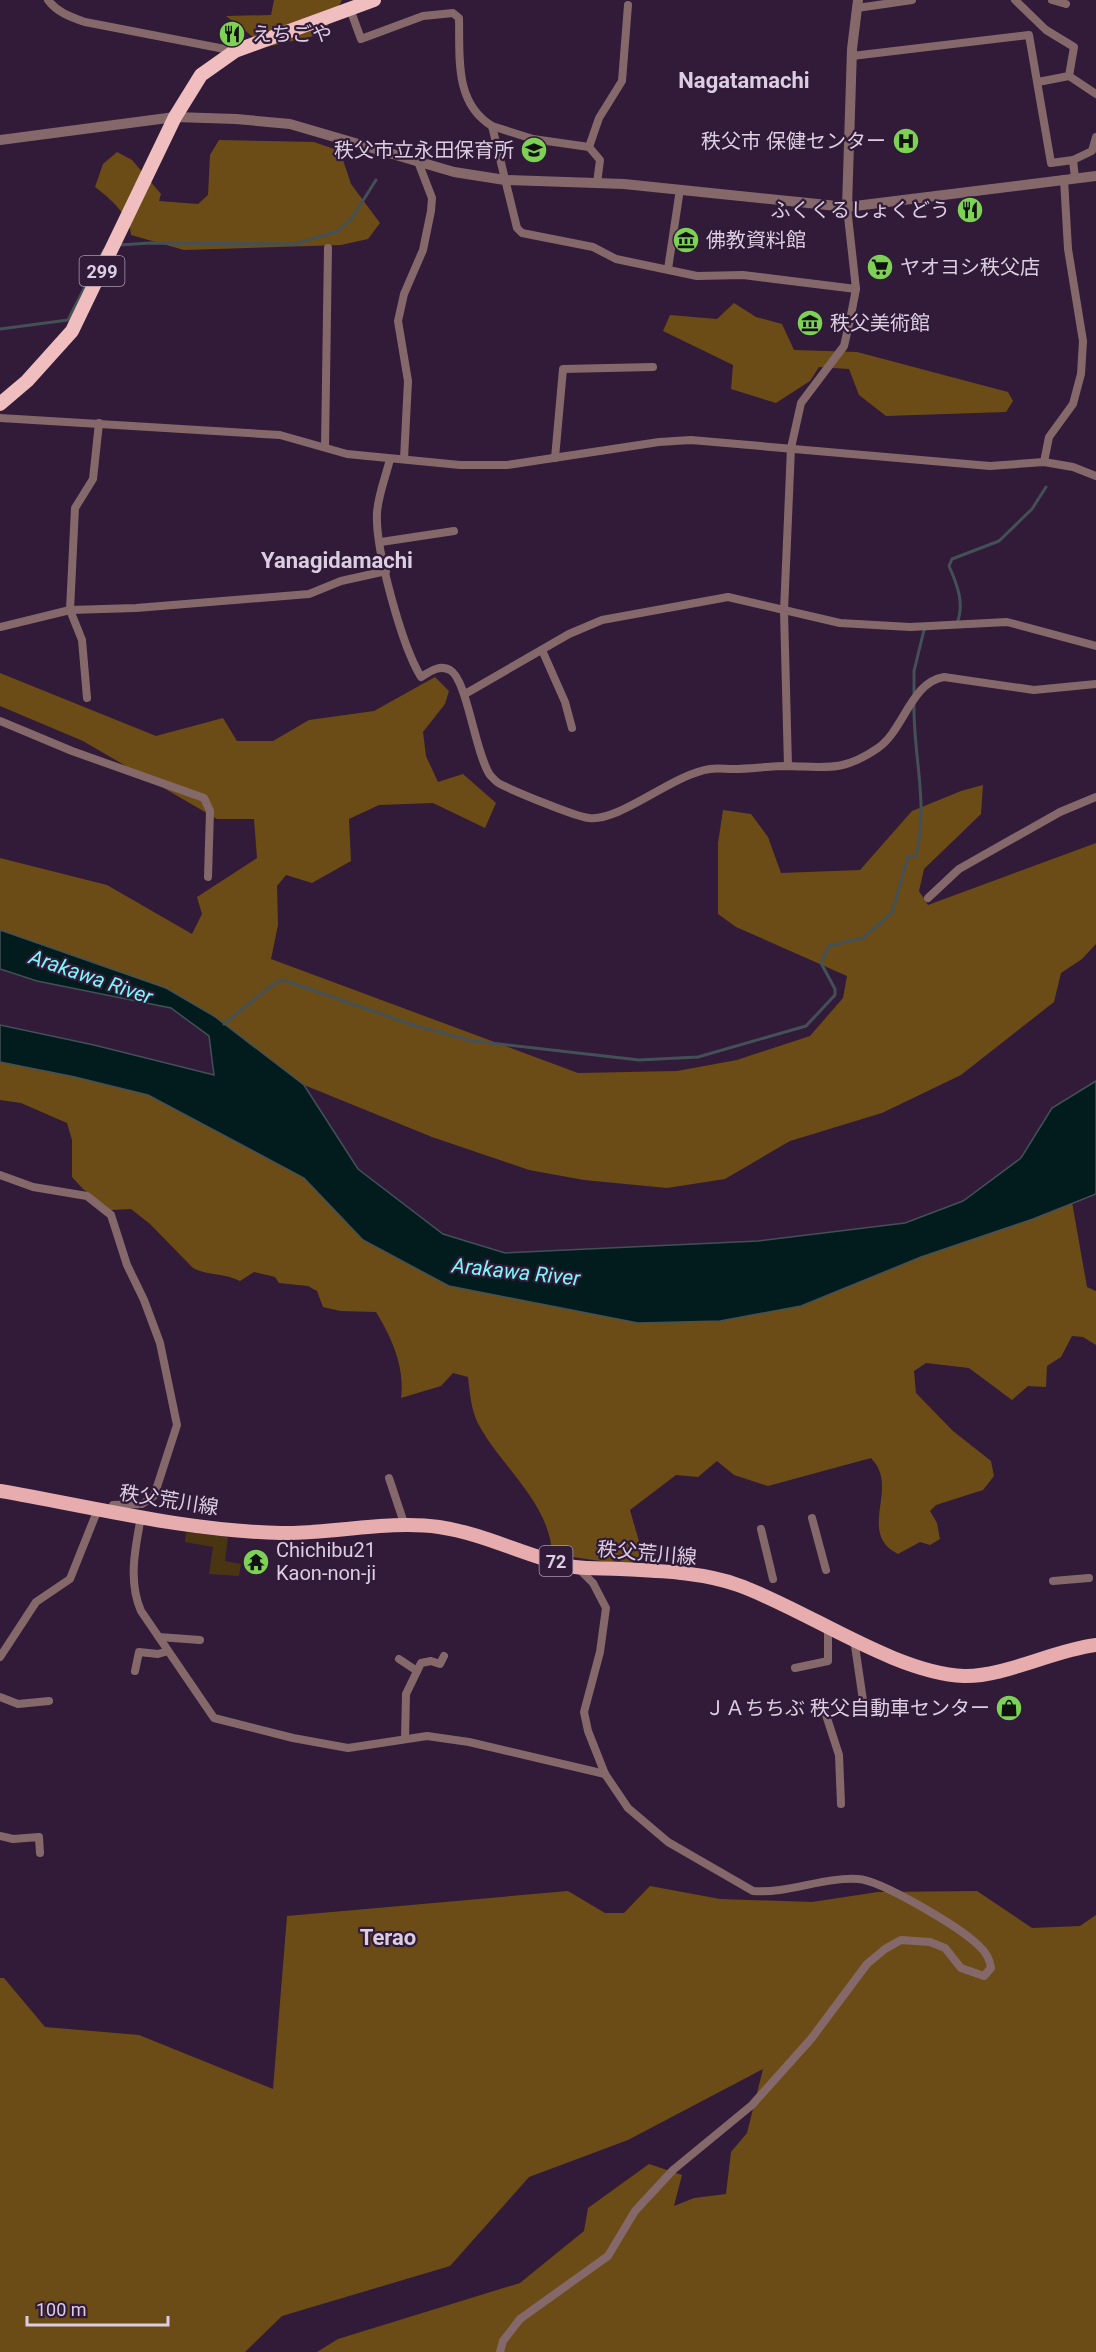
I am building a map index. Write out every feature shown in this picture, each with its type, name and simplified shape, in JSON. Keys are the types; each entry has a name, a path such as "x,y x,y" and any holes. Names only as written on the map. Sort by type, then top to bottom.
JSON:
{"highway":[{"name":"299","path":"0,404 27,381 72,331 175,117 201,75 235,51 374,0"}],"main road":[{"name":"秩父荒川線","path":"0,1491 141,1517 279,1533 405,1526 437,1527 468,1533 577,1567 653,1570 737,1585 888,1654 941,1673 967,1676 993,1671 1075,1647 1096,1645"}],"street":[{"path":"48,0 53,7 69,17 84,22 235,51"},
{"path":"788,766 784,611 791,448 801,403 844,346 856,289 847,207 852,56 857,4 912,0"},
{"path":"1015,0 1046,30 1074,47 1069,76"},
{"path":"1052,0 1066,4"},
{"path":"588,147 599,118 622,81 628,5"},
{"path":"350,9 361,39 423,16 453,13 459,18 463,92 477,117 492,126 533,139 588,147 600,160 597,183"},
{"path":"852,56 1029,35 1051,163 1073,160 1092,151 1096,137"},
{"path":"1038,82 1069,76 1096,94"},
{"path":"0,140 175,117 290,124 417,159 454,172 505,180 680,189 847,207 1096,176"},
{"path":"492,126 517,228 522,234 593,247 616,259 697,276 743,275 856,289"},
{"path":"404,459 408,381 398,321 404,294 423,250 432,198 417,159"},
{"path":"1044,462 1049,437 1073,404 1081,374 1083,341 1068,249 1070,179 1073,160"},
{"path":"668,269 680,189"},
{"path":"325,447 328,248"},
{"path":"555,458 563,369 653,367"},
{"path":"0,418 280,435 347,454 390,459 507,465 659,442 691,440 990,466 1044,462 1073,467 1096,476"},
{"path":"87,698 82,640 70,610 75,508 93,479 99,423"},
{"path":"390,459 377,512 386,571 403,639 411,661 421,677 433,670 451,670 456,674 465,694 483,761 497,783 589,818 607,816 675,780 710,769 788,766 815,769 834,766 864,756 881,746 900,724 922,689 933,678 944,676 1034,690 1096,684"},
{"path":"381,542 454,531"},
{"path":"0,627 70,610 136,608 309,594 341,581 386,571"},
{"path":"465,694 569,634 602,620 728,597 840,623 904,627 1007,622 1096,645"},
{"path":"542,650 565,702 572,728"},
{"path":"0,721 72,751 204,798 210,811 208,877"},
{"path":"928,898 959,869 1060,812 1096,797"},
{"path":"0,1175 33,1188 87,1196 111,1215 127,1265 144,1300 160,1343 177,1425 154,1496 142,1504 113,1505 105,1510 69,1579 36,1602 0,1657"},
{"path":"389,1478 405,1526"},
{"path":"141,1517 132,1581 141,1611 207,1711 221,1721 348,1748 426,1736 469,1742 605,1774"},
{"path":"812,1518 826,1570"},
{"path":"761,1528 773,1579"},
{"path":"500,2352 503,2341 520,2319 608,2256 635,2211 673,2170 752,2105 811,2039 867,1964 885,1949 901,1940 930,1942 945,1948 962,1968 979,1976 984,1976 991,1968 990,1961 972,1940 888,1888 870,1880 857,1878 768,1892 753,1891 668,1842 628,1808 605,1774 588,1731 584,1712 600,1652 606,1608 594,1583 577,1567"},
{"path":"1053,1581 1089,1578"},
{"path":"795,1668 828,1661 828,1626"},
{"path":"159,1637 200,1640"},
{"path":"854,1638 864,1707"},
{"path":"135,1671 139,1652 168,1651"},
{"path":"405,1739 406,1694 422,1663 431,1661 440,1664 444,1656"},
{"path":"399,1659 417,1671"},
{"path":"0,1697 18,1704 49,1701"},
{"path":"826,1715 839,1755 841,1804"},
{"path":"0,1836 13,1839 39,1837 40,1853"}],"shaded area":[{"path":"274,0 342,0 323,34 266,47 226,16 271,15"},
{"path":"219,140 314,142 340,151 351,184 380,223 368,239 341,245 184,250 131,235 124,215 95,187 103,164 117,152 132,160 161,194 159,201 198,204 208,195 210,155"},
{"path":"734,303 756,317 782,324 794,350 857,352 1008,392 1013,401 1006,412 886,416 859,395 849,369 819,367 810,381 776,403 731,389 733,365 663,331 670,315 717,319"},
{"path":"0,673 156,736 223,718 237,741 273,741 309,720 374,711 435,677 449,691 445,704 423,732 426,756 438,782 463,774 496,803 485,828 433,803 379,805 349,819 351,861 312,883 286,875 277,886 278,925 271,959 578,1073 677,1071 737,1060 810,1036 843,998 847,976 736,927 718,914 718,843 723,810 751,814 768,837 781,873 860,870 912,811 961,791 983,785 981,814 924,869 919,891 928,905 1096,843 1096,944 1082,959 1061,973 1054,1002 961,1075 882,1113 790,1141 725,1179 667,1188 584,1180 529,1170 432,1137 304,1085 214,1016 166,988 0,930 0,858 107,885 192,934 202,914 197,897 257,858 254,819 217,819 83,741 0,706"},
{"path":"0,1062 148,1095 305,1178 363,1240 449,1286 638,1323 801,1306 921,1257 1033,1219 1072,1202 1087,1287 1096,1291 1096,1345 1083,1337 1072,1336 1061,1357 1047,1366 1046,1387 1028,1386 1012,1400 969,1368 926,1363 914,1371 916,1393 953,1431 991,1461 994,1476 983,1490 936,1505 930,1511 937,1523 940,1539 930,1545 920,1542 898,1554 887,1546 881,1537 879,1527 882,1481 878,1468 871,1458 768,1486 734,1475 717,1461 698,1477 676,1475 630,1510 644,1559 628,1565 552,1554 543,1519 534,1503 477,1421 471,1402 468,1377 453,1373 441,1386 401,1398 401,1375 396,1353 376,1312 340,1311 323,1307 317,1291 308,1286 279,1283 275,1277 254,1272 240,1281 193,1268 150,1224 131,1209 111,1210 83,1189 72,1177 72,1140 67,1123 21,1103 0,1100"},
{"path":"186,1532 228,1537 225,1561 241,1564 239,1576 209,1574 213,1547 185,1542"},
{"path":"650,1886 720,1899 812,1902 878,1892 977,1891 1032,1928 1080,1926 1096,1915 1096,2352 317,2352 338,2339 520,2283 584,2231 588,2208 649,2164 682,2175 674,2206 694,2198 726,2194 731,2152 747,2133 763,2069 628,2140 529,2177 450,2266 282,2316 245,2352 0,2352 0,1978 4,1978 45,2027 139,2035 273,2089 287,1916 568,1891 605,1913 624,1913"}],"water":[{"name":"Arakawa River","path":"0,930 166,988 214,1016 304,1085 358,1169 443,1234 505,1253 758,1241 905,1223 963,1201 1021,1158 1052,1108 1096,1081 1096,1194 1033,1219 921,1257 801,1306 720,1321 638,1323 449,1286 363,1240 304,1178 148,1095 0,1062 0,1025 94,1045 214,1075 209,1036 171,1008 37,981 0,969"}],"waterway":[{"path":"119,245 150,243 295,244 338,231 352,218 376,180"},
{"path":"0,329 68,320 104,250"},
{"path":"957,623 960,601 949,566 952,559 999,541 1032,509 1046,487"},
{"path":"914,694 914,671 926,629"},
{"path":"224,1024 275,983 283,980 416,1026 473,1041 639,1060 698,1057 806,1026 835,995 835,989 821,963 829,946 863,938 892,913 908,857 916,856 920,837 921,799 914,704"}],"place":[{"name":"えちごや","path":"232,34"},
{"name":"秩父市 保健センター","path":"906,141"},
{"name":"秩父市立永田保育所","path":"534,150"},
{"name":"ふくくるしょくどう","path":"970,210"},
{"name":"佛教資料館","path":"686,240"},
{"name":"ヤオヨシ秩父店","path":"880,267"},
{"name":"秩父美術館","path":"810,323"},
{"name":"Chichibu21 Kaon-non-ji","path":"256,1562"},
{"name":"ＪＡちちぶ 秩父自動車センター","path":"1009,1708"}],"district":[{"name":"Nagatamachi","path":"744,80"},
{"name":"Yanagidamachi","path":"337,560"},
{"name":"Terao","path":"388,1937"}]}
